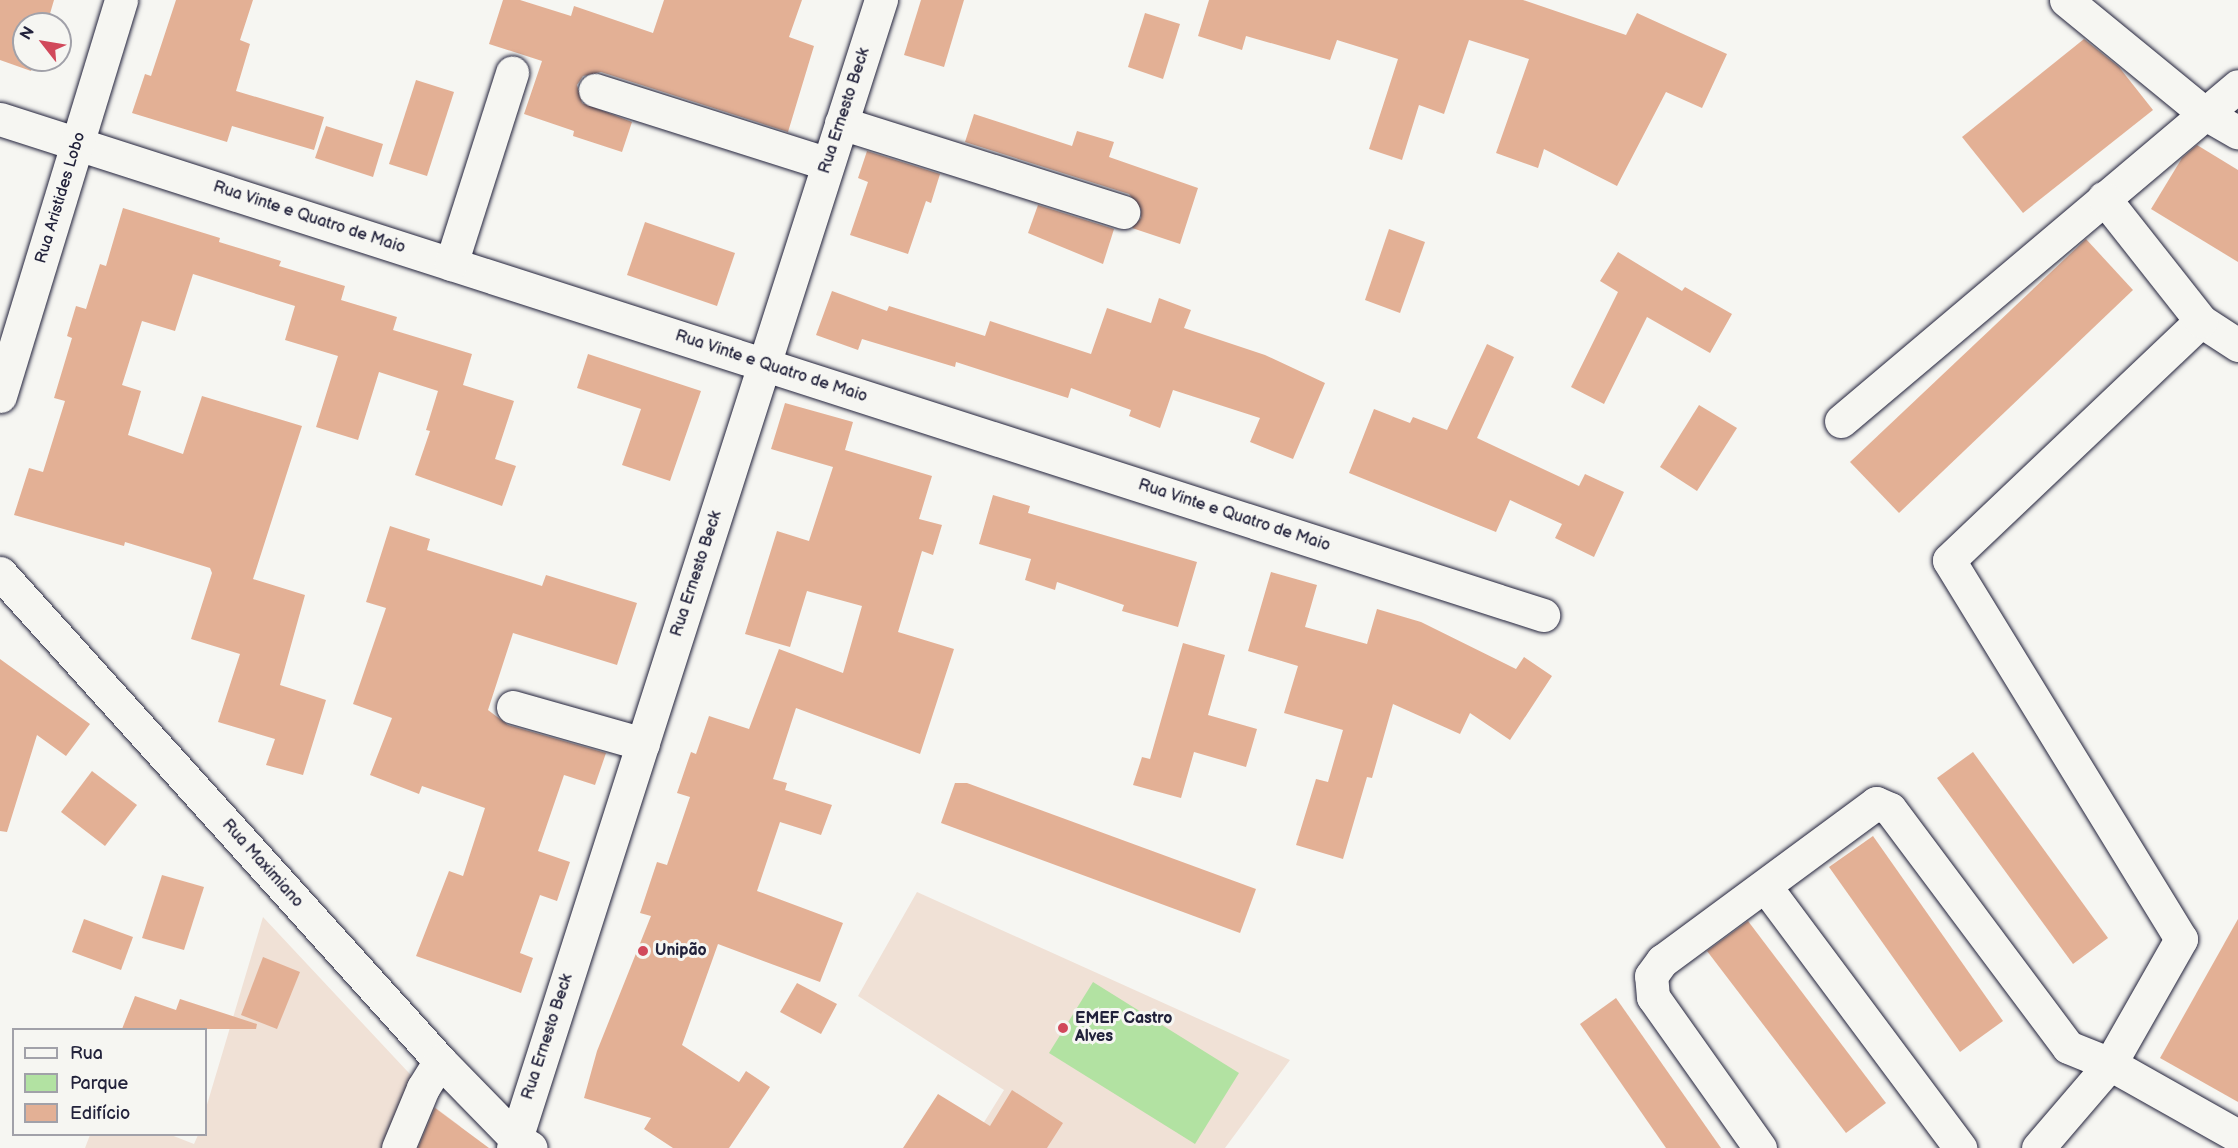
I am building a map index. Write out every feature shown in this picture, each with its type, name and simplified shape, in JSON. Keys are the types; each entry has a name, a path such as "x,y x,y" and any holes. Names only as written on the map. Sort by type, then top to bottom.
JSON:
{"street":[{"name":"Rua Aristides Lobo","path":"0,396 121,0"},
{"name":"Rua Ernesto Beck","path":"520,1145 642,744 881,0"},
{"path":"2066,0 2204,113 2238,133"},
{"path":"451,264 512,73"},
{"path":"1841,421 2238,86"},
{"path":"595,90 828,164"},
{"name":"Rua Vinte e Quatro de Maio","path":"0,119 1543,615"},
{"path":"841,123 1123,212"},
{"path":"2104,198 2201,321 2238,345"},
{"path":"2038,1148 2110,1064 2181,939 1949,560 2201,321"},
{"name":"Rua Maximiano","path":"0,573 440,1061 520,1145"},
{"path":"513,706 642,744"},
{"path":"1760,1148 1653,997 1651,976 1662,962 1876,803 1890,808 2068,1047 2110,1064 2238,1136"},
{"path":"1765,886 1960,1148"},
{"path":"398,1148 423,1088 440,1061"}],"shaded area":[{"name":"EMEF Castro Alves","path":"917,892 1290,1060 1225,1148 968,1148 1004,1090 858,996"},
{"path":"263,917 423,1088 428,1102 460,1126 474,1148 85,1148 90,1136 174,1136 194,1144 198,1136 207,1136 207,1105"}],"green space":[{"path":"1093,982 1239,1073 1195,1144 1049,1053"}],"building":[{"path":"0,0 54,0 50,12 12,12 12,64 0,60"},
{"path":"176,0 253,0 240,40 250,44 236,91 324,117 314,150 232,126 227,142 132,113 145,74 151,76"},
{"path":"503,0 520,0 571,16 574,6 653,33 664,0 802,0 789,37 814,46 788,132 601,72 583,76 577,85 582,103 632,122 622,152 573,136 574,131 524,114 542,61 489,44"},
{"path":"921,0 964,0 944,67 904,55"},
{"path":"1209,0 1523,0 1626,35 1637,13 1727,54 1702,108 1666,92 1617,186 1544,149 1538,168 1496,153 1529,59 1469,40 1444,114 1419,105 1402,160 1369,149 1398,59 1337,40 1330,60 1246,36 1242,50 1198,36"},
{"path":"1145,13 1180,24 1163,79 1128,67"},
{"path":"2084,39 2119,67 2153,110 2023,213 1962,137"},
{"path":"416,80 454,92 427,176 389,164"},
{"path":"974,114 1072,146 1077,131 1114,142 1109,157 1198,188 1180,244 1132,228 1141,218 1141,209 1129,194 965,142"},
{"path":"326,126 383,144 373,177 315,158"},
{"path":"2197,145 2238,170 2238,262 2151,209 2182,158"},
{"path":"867,151 940,174 931,203 926,201 908,254 850,235 868,182 858,178"},
{"path":"1038,205 1114,229 1103,264 1028,233"},
{"path":"123,208 220,238 219,242 281,261 279,266 345,286 341,300 397,317 393,330 472,354 463,385 514,401 495,459 516,466 502,506 415,475 430,431 426,430 438,391 379,372 358,440 316,427 338,356 285,340 295,306 193,274 175,331 142,321 122,385 141,391 128,435 183,454 202,396 302,426 253,579 305,595 280,685 326,700 303,775 266,765 275,739 218,722 240,654 191,639 212,573 210,568 125,542 124,546 14,515 29,468 43,472 65,401 54,398 72,338 67,336 76,306 86,309 100,264 106,266"},
{"path":"645,222 735,253 717,306 627,275"},
{"path":"1389,229 1425,242 1400,313 1365,300"},
{"path":"2086,239 2133,290 1899,513 1850,462"},
{"path":"1618,252 1682,291 1685,287 1732,314 1710,353 1647,317 1604,404 1571,387 1618,292 1600,281"},
{"path":"832,291 887,311 889,306 985,336 990,321 1091,354 1107,308 1151,323 1159,298 1191,310 1184,328 1265,355 1325,383 1293,459 1250,442 1260,418 1173,390 1160,428 1129,416 1131,410 1071,388 1068,398 956,362 955,367 862,339 858,350 816,335"},
{"path":"1487,344 1514,357 1477,438 1579,486 1585,474 1624,492 1594,557 1555,538 1562,524 1510,500 1496,532 1349,473 1374,409 1410,423 1413,417 1447,430"},
{"path":"588,354 701,391 670,481 622,465 641,409 577,388"},
{"path":"785,403 853,422 845,450 932,476 919,519 942,525 933,555 922,551 898,632 954,649 920,754 796,708 773,779 787,783 785,790 832,805 821,835 780,822 757,891 843,923 820,982 718,944 682,1045 739,1082 746,1071 770,1087 729,1148 673,1148 644,1129 651,1118 584,1098 597,1051 651,916 640,913 657,862 667,865 690,797 677,793 691,752 696,754 709,716 749,729 779,649 843,673 862,606 807,591 790,647 745,634 777,531 809,541 833,467 771,449"},
{"path":"1699,405 1737,428 1697,491 1660,467"},
{"path":"993,495 1030,506 1028,513 1197,562 1178,627 1122,611 1124,605 1057,582 1055,590 1025,580 1031,559 979,544"},
{"path":"390,526 430,539 427,550 542,586 546,575 637,603 617,665 513,633 488,710 508,725 606,753 595,785 564,775 538,851 570,862 557,901 540,895 520,953 533,958 521,993 416,956 449,871 463,876 485,808 422,786 419,794 370,775 392,718 353,704 386,608 366,602"},
{"path":"1271,572 1317,585 1305,627 1367,644 1377,609 1421,622 1516,669 1524,657 1552,676 1510,740 1470,713 1460,734 1393,704 1372,778 1367,777 1343,859 1296,845 1316,779 1328,782 1343,730 1284,713 1298,666 1248,651"},
{"path":"1183,643 1225,655 1208,715 1257,729 1246,767 1194,752 1181,798 1133,785 1142,757 1150,759"},
{"path":"0,659 90,724 66,756 37,735 7,832 0,831"},
{"path":"1973,752 2108,938 2073,964 1937,778"},
{"path":"92,771 137,805 105,846 61,812"},
{"path":"955,783 967,783 1256,889 1240,933 941,823"},
{"path":"1873,836 2003,1021 1960,1052 1829,867"},
{"path":"162,875 204,887 184,950 142,938"},
{"path":"84,919 133,937 121,970 72,952"},
{"path":"2238,919 2238,1102 2160,1058"},
{"path":"1748,921 1886,1103 1846,1133 1707,951"},
{"path":"263,957 300,972 277,1029 241,1015"},
{"path":"797,983 837,1004 821,1034 780,1012"},
{"path":"135,996 176,1010 180,999 257,1024 256,1029 122,1028"},
{"path":"1616,998 1721,1148 1666,1148 1580,1024"},
{"path":"1012,1090 1063,1123 1047,1148 903,1148 938,1094 990,1126"},
{"path":"435,1108 489,1148 418,1148"}],"place":[{"name":"Unipão","path":"643,951"},
{"name":"EMEF Castro Alves","path":"1063,1028"}]}
